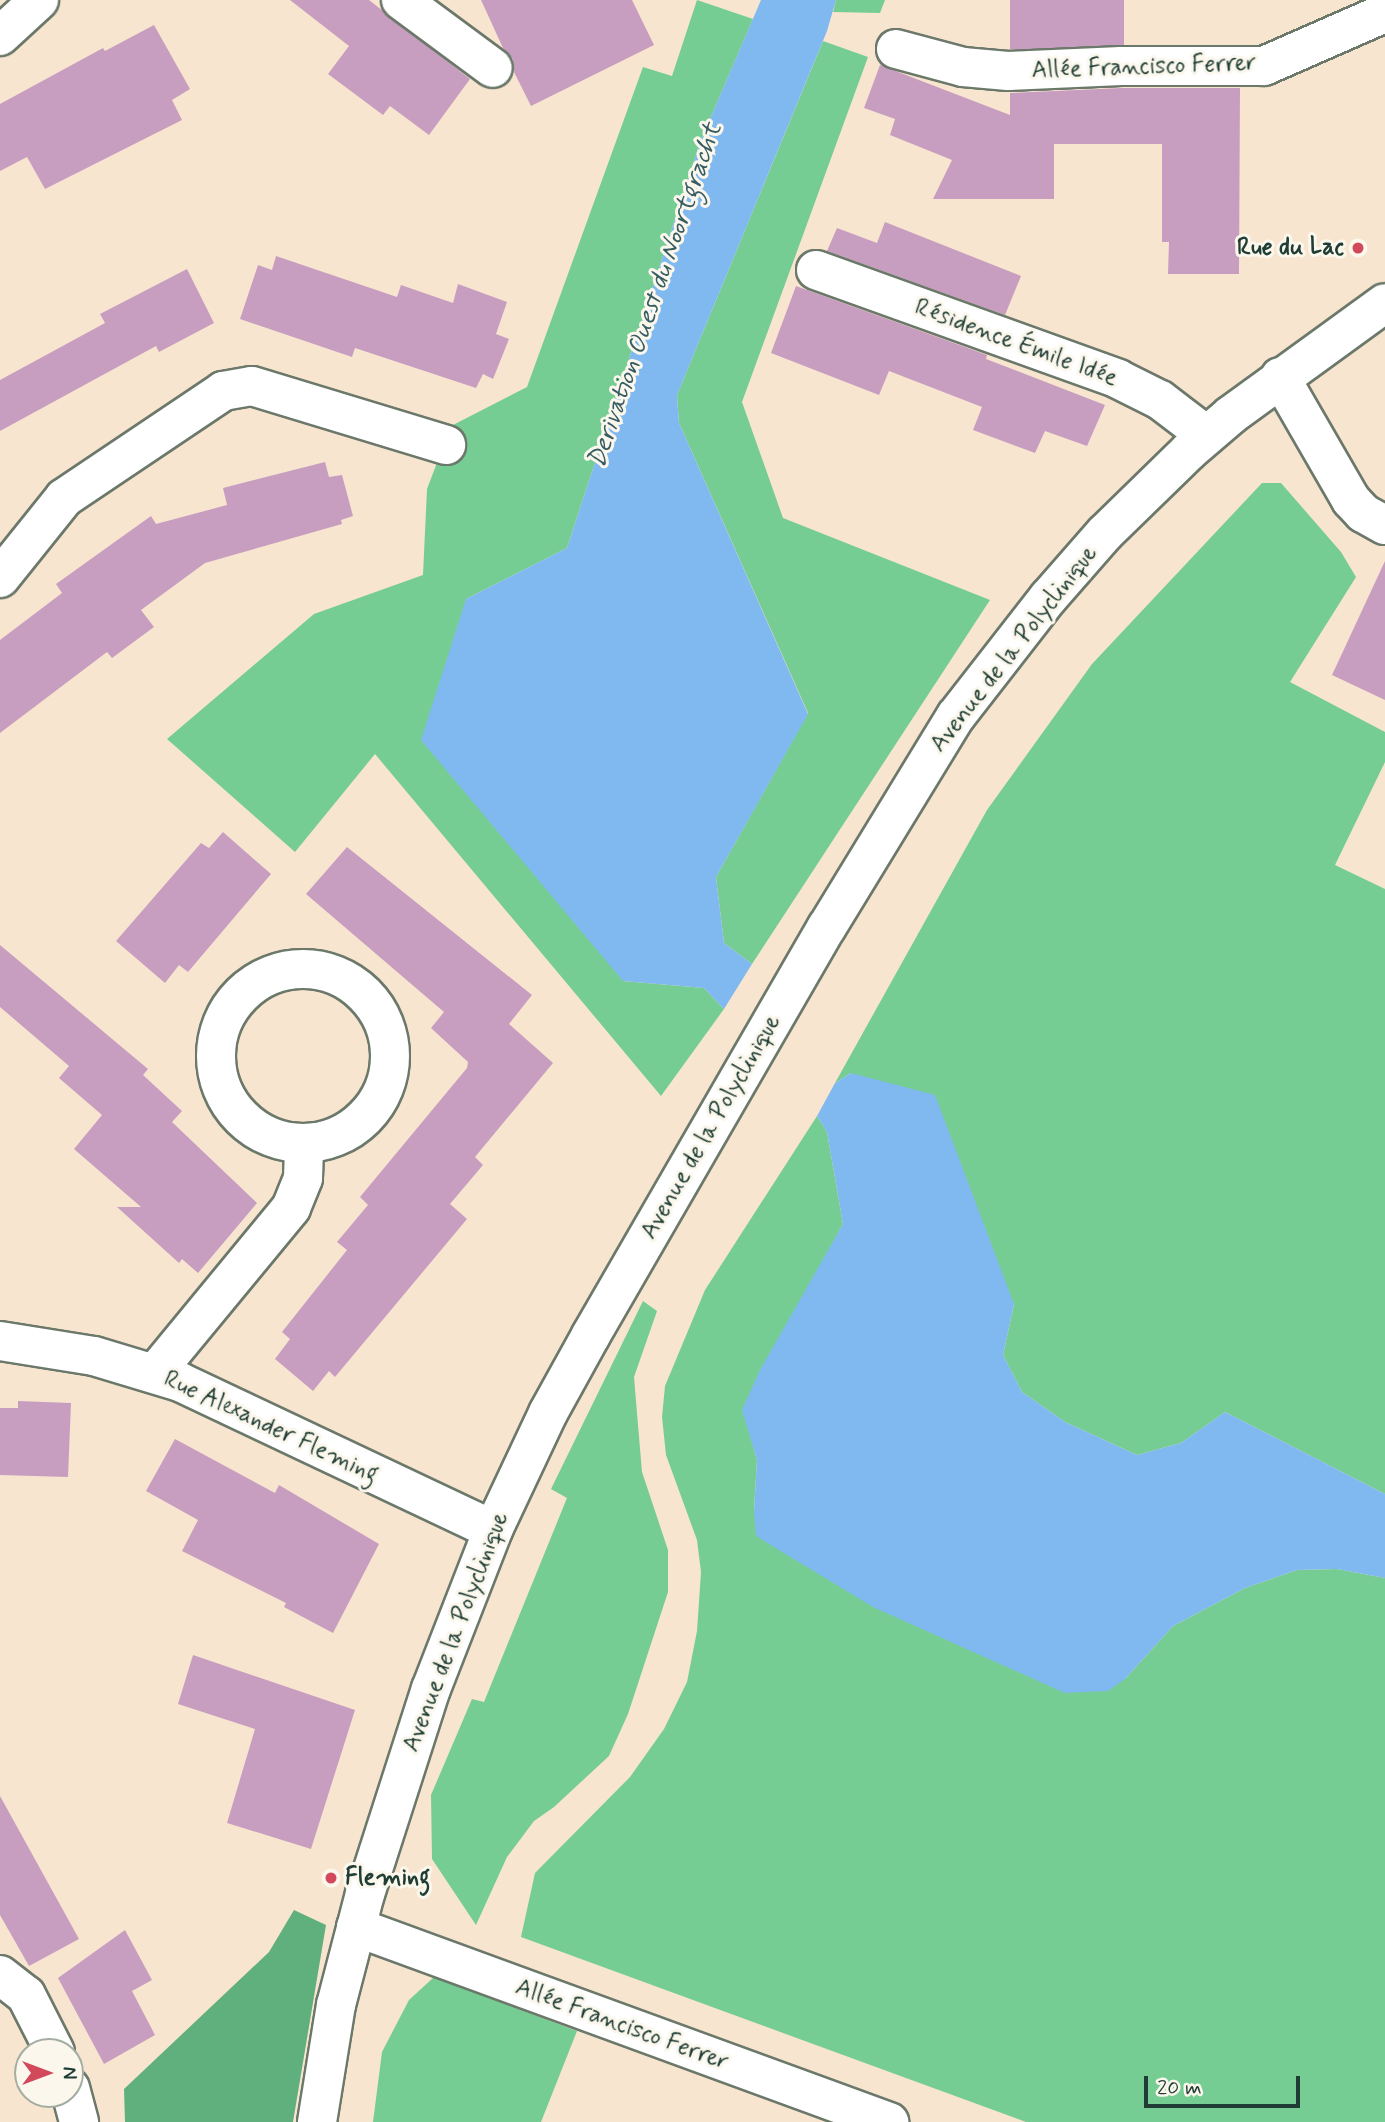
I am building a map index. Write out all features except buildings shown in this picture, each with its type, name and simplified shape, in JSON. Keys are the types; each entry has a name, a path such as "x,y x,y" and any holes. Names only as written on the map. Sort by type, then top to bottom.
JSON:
{"street":[{"path":"0,36 39,0"},
{"path":"401,0 493,68"},
{"name":"Allée Francisco Ferrer","path":"896,49 963,68 1008,71 1121,66 1264,66 1385,13"},
{"name":"Résidence Émile Idée","path":"816,270 1118,379 1160,400 1206,435"},
{"name":"Avenue de la Polyclinique","path":"317,2122 336,2005 356,1927 418,1729 493,1530 544,1422 591,1335 936,747 1048,598 1125,511 1206,435 1280,377 1385,303"},
{"path":"1280,377 1352,500 1363,513 1385,524"},
{"path":"0,578 64,498 223,391 252,386 265,389 446,445"},
{"path":"297,970 321,972 354,986 378,1013 389,1046 386,1082 368,1113 340,1135 304,1143 271,1137 242,1119 223,1090 216,1057 223,1022 235,1002 262,979 297,970"},
{"path":"155,1373 291,1208 303,1178 304,1143"},
{"name":"Rue Alexander Fleming","path":"0,1341 58,1349 155,1373 235,1406 493,1530"},
{"name":"Allée Francisco Ferrer","path":"356,1927 889,2122"},
{"path":"0,1975 26,1995 48,2038"}],"green space":[{"path":"697,0 753,19 701,140 567,548 466,599 623,981 704,988 724,1009 661,1096 375,754 295,852 167,739 314,614 423,575 427,489 451,426 527,387 643,67 672,76"},
{"path":"836,0 885,0 880,13 833,12"},
{"path":"823,41 868,57 742,402 783,518 990,600 752,964 724,943 716,877 808,713 679,423 677,395"},
{"path":"1262,483 1281,483 1341,552 1356,577 1290,682 1385,732 1385,762 1335,865 1385,889 1385,1494 1225,1412 1181,1443 1137,1455 1065,1422 1022,1392 1003,1355 1014,1304 851,1073 835,1083 987,810 1092,664"},
{"path":"817,1116 827,1132 843,1224 743,1410 757,1460 754,1511 1125,1679 1173,1626 1245,1588 1297,1570 1337,1569 1385,1578 1385,2122 1026,2122 521,1937 535,1873 630,1777 664,1729 687,1682 697,1631 701,1572 697,1540 666,1455 662,1417 665,1386 705,1290"},
{"path":"643,1301 657,1311 634,1377 642,1472 668,1550 668,1592 628,1714 609,1756 554,1807 534,1821 507,1857 476,1925 432,1859 431,1795 472,1699 484,1702 567,1498 551,1489"},
{"path":"294,1910 326,1925 293,2122 125,2122 124,2089 269,1952"},
{"path":"434,1977 577,2031 541,2122 373,2122 382,2052 409,2000"}],"water":[{"name":"Derivation Ouest du Noortgracht","path":"761,0 836,0 827,31 677,395 679,423 808,714 716,877 724,943 752,964 724,1009 704,988 623,981 421,740 466,599 567,548 701,140"},
{"path":"851,1073 935,1095 1014,1304 1003,1355 1022,1392 1065,1422 1137,1455 1181,1443 1225,1412 1385,1494 1385,1578 1337,1569 1297,1570 1245,1588 1173,1626 1125,1679 1108,1691 1065,1693 873,1607 756,1536 754,1511 757,1460 742,1410 760,1370 843,1224 827,1132 817,1116 835,1083"}],"place":[{"name":"Rue du Lac","path":"1358,248"},
{"name":"Fleming","path":"331,1878"}]}
